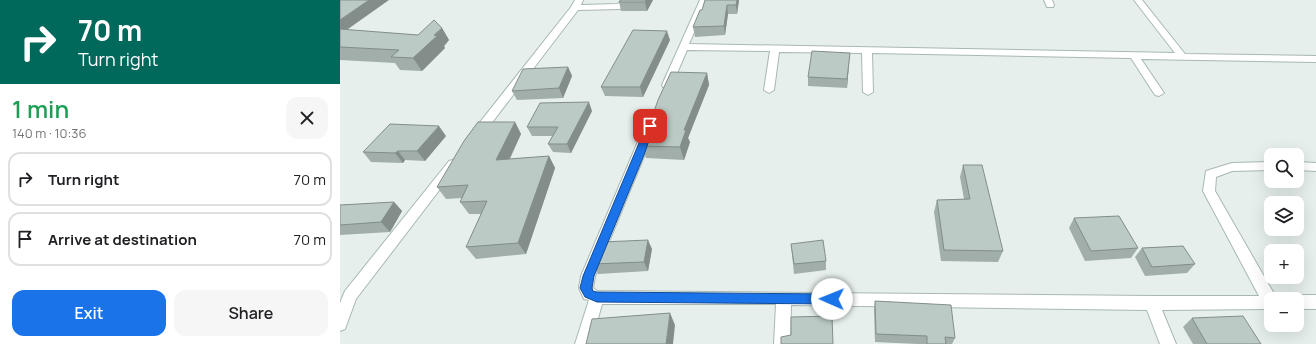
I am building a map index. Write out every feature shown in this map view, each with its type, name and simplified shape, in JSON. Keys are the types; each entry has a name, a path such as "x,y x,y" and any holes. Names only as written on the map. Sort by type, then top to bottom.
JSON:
{"street":[{"path":"471,141 577,4 616,7 624,4 626,0"},
{"path":"664,90 704,0"},
{"path":"1138,0 1182,56"},
{"path":"684,47 1316,59"},
{"path":"769,90 775,49"},
{"path":"867,50 868,92"},
{"path":"1134,55 1159,93"},
{"path":"652,119 640,155 588,276 586,288 589,294 597,297 1152,303 1264,302"},
{"path":"340,324 350,296 462,153"},
{"path":"1264,166 1232,167 1210,174 1209,191 1265,292"},
{"path":"1304,166 1316,167"},
{"path":"583,344 597,297"},
{"path":"782,344 784,298"},
{"path":"1304,302 1316,302"},
{"path":"1152,303 1168,344"}],"building":[{"path":"340,0 369,0 340,20"},
{"path":"621,0 646,0 645,2 619,2"},
{"path":"705,0 737,0 736,5 727,5 724,26 693,27 700,10 702,10"},
{"path":"434,20 442,28 434,35 437,36 413,58 391,57 399,50 340,47 340,29 418,35"},
{"path":"633,30 667,31 640,87 601,87"},
{"path":"812,51 850,53 847,79 808,77"},
{"path":"568,67 559,88 512,91 523,69"},
{"path":"671,72 707,73 684,130 686,130 680,147 642,146 658,100"},
{"path":"589,102 567,144 548,144 558,127 527,127 540,103"},
{"path":"478,122 515,122 496,160 549,156 518,243 466,247 487,201 460,202 468,185 437,187 464,141"},
{"path":"390,124 439,126 417,151 398,151 395,153 363,152"},
{"path":"963,165 982,165 1003,251 944,250 937,200 970,199"},
{"path":"394,202 381,222 340,225 340,205"},
{"path":"1119,216 1138,248 1091,251 1074,218"},
{"path":"648,240 644,262 592,264 602,242"},
{"path":"823,240 826,261 794,264 791,244"},
{"path":"1183,246 1195,264 1152,267 1142,248"},
{"path":"875,301 951,305 955,338 945,337 946,344 927,344 927,336 876,334"},
{"path":"670,313 666,344 586,344 592,319"},
{"path":"832,316 833,344 781,344 781,337 791,335 791,317"},
{"path":"1243,316 1261,344 1207,344 1192,318"}],"route":[{"path":"650,126 640,155 588,276 586,288 589,294 597,297 832,299"}]}
